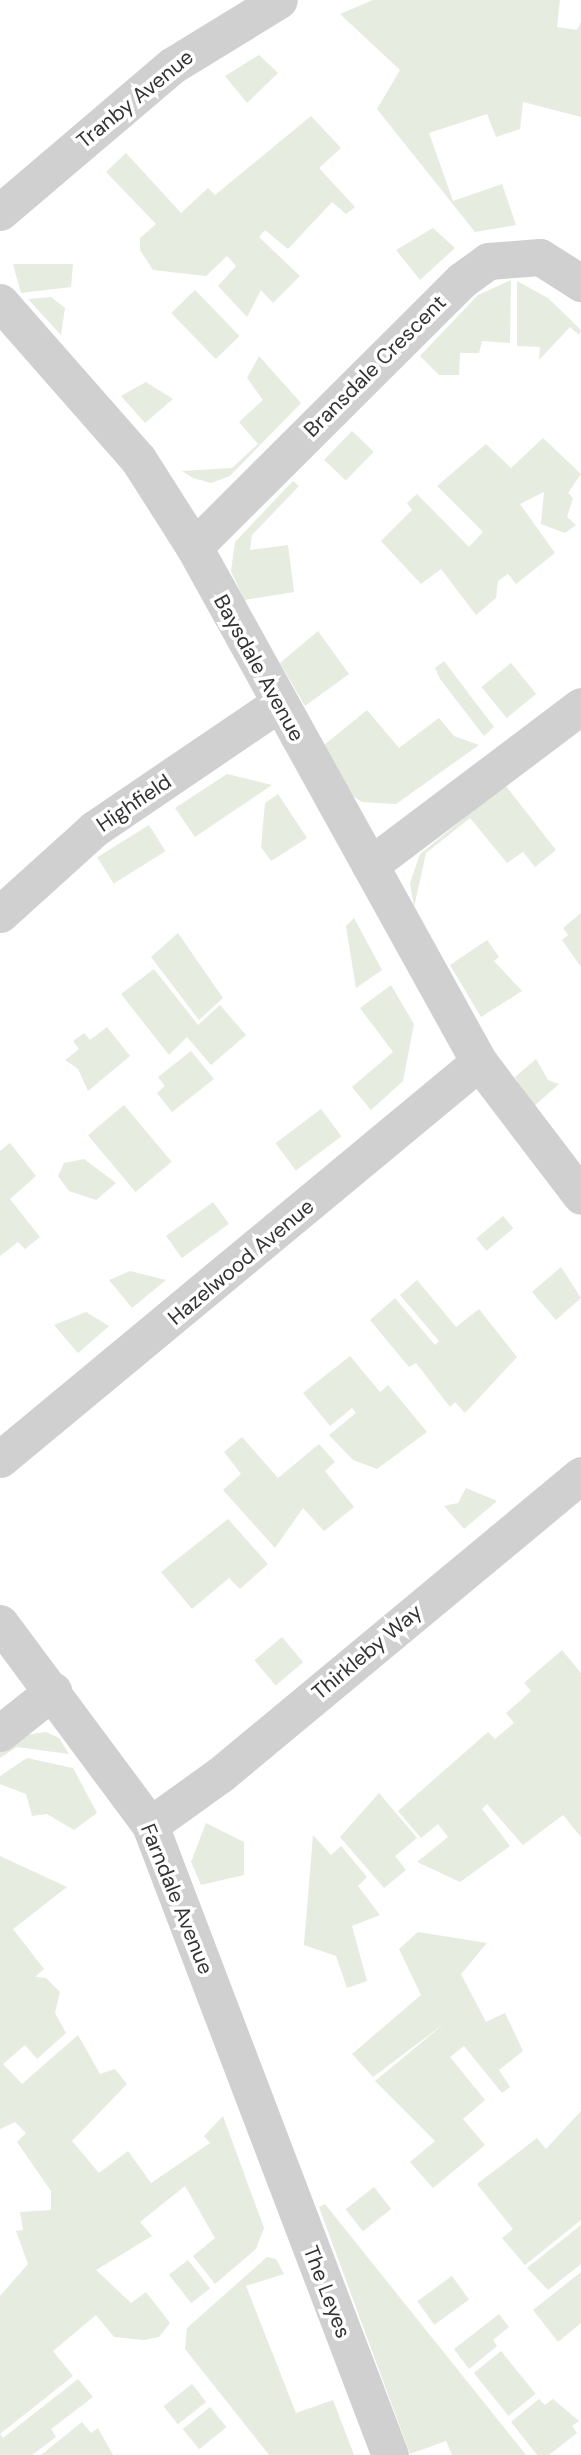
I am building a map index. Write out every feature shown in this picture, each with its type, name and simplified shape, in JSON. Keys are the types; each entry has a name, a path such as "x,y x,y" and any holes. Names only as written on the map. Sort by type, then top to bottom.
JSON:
{"street":[{"name":"Tranby Avenue","path":"0,212 173,65 279,0"},
{"name":"Bransdale Crescent","path":"194,547 462,280 488,261 540,257 581,283"},
{"name":"Baysdale Avenue","path":"0,302 108,420 194,547 278,705 479,1062 581,1196"},
{"name":"Highfield","path":"0,914 94,829 278,705"},
{"path":"370,865 581,706"},
{"name":"Hazelwood Avenue","path":"0,1459 479,1062"},
{"name":"Thirkleby Way","path":"150,1825 221,1774 581,1475"},
{"name":"Farndale Avenue","path":"0,1623 150,1825 267,2127"},
{"path":"0,1733 53,1691"},
{"name":"The Leyes","path":"267,2127 390,2455"}],"shaded area":[{"path":"373,0 560,0 557,27 577,30 581,22 581,117 523,102 520,129 496,137 487,114 429,133 453,201 502,184 516,225 475,232 377,109 400,70 340,14"},
{"path":"259,55 278,73 247,103 225,76"},
{"path":"311,116 341,148 319,168 355,207 346,214 332,202 288,249 265,230 259,237 300,276 273,303 261,290 247,317 218,286 236,266 227,256 206,276 153,270 140,250 140,238 156,224 106,172 126,153 181,213 208,188 215,195"},
{"path":"433,228 455,248 420,280 396,250"},
{"path":"13,264 73,264 71,287 21,293"},
{"path":"511,280 510,343 482,341 479,353 460,353 459,375 439,375 420,356 478,295"},
{"path":"517,281 548,298 581,330 579,335 570,327 539,360 540,347 517,346"},
{"path":"195,290 239,336 216,359 171,313"},
{"path":"51,297 65,308 61,335 28,299"},
{"path":"259,356 301,403 230,476 211,483 193,478 182,471 232,468 258,444 239,422 263,400 247,378"},
{"path":"146,382 173,399 145,423 121,396"},
{"path":"352,431 374,452 346,481 324,460"},
{"path":"543,438 581,474 568,493 573,498 567,517 576,525 565,533 541,524 544,492 520,504 555,553 516,584 508,574 498,581 496,598 476,615 441,569 421,584 381,541 412,510 407,503 417,494 469,547 483,532 437,486 486,444 511,468"},
{"path":"293,481 299,486 252,535 250,550 288,545 294,592 244,600 231,571 235,542"},
{"path":"318,631 349,674 305,706 280,663"},
{"path":"444,661 494,727 484,736 440,679 435,668"},
{"path":"511,663 536,694 507,718 481,687"},
{"path":"367,710 399,748 439,718 454,736 479,745 396,804 362,802 348,793 323,746"},
{"path":"227,774 272,785 195,837 175,808"},
{"path":"505,785 556,850 535,867 523,852 507,863 470,818 426,853 414,907 410,883 420,854"},
{"path":"278,794 307,838 271,861 261,847 265,803"},
{"path":"149,825 165,851 114,884 97,857"},
{"path":"581,913 581,967 562,940 568,935 563,928"},
{"path":"354,918 382,970 356,988 346,926"},
{"path":"178,933 223,998 199,1020 151,957"},
{"path":"487,940 499,957 494,961 522,991 481,1017 450,965"},
{"path":"154,969 198,1025 220,1005 246,1035 211,1065 187,1037 169,1055 121,994"},
{"path":"391,985 414,1024 403,1081 371,1110 352,1087 393,1052 360,1008"},
{"path":"107,1027 130,1056 88,1091 78,1069 65,1060 79,1049 73,1041 84,1033 90,1040"},
{"path":"191,1051 214,1079 172,1112 157,1093 165,1086 158,1077"},
{"path":"536,1059 548,1080 559,1084 533,1107 515,1077"},
{"path":"124,1105 172,1162 136,1192 88,1135"},
{"path":"321,1109 341,1136 296,1170 275,1143"},
{"path":"10,1143 36,1176 10,1199 40,1237 25,1249 18,1242 0,1256 0,1151"},
{"path":"84,1159 116,1183 96,1200 69,1191 58,1176 64,1163"},
{"path":"213,1202 229,1224 182,1258 166,1236"},
{"path":"503,1216 513,1228 486,1251 476,1238"},
{"path":"561,1267 581,1298 556,1320 532,1292"},
{"path":"130,1271 166,1280 132,1308 109,1280"},
{"path":"417,1280 456,1327 479,1309 517,1357 465,1413 455,1402 450,1407 416,1363 409,1367 370,1320 395,1298 435,1345 439,1341 400,1295"},
{"path":"86,1312 109,1326 78,1353 54,1325"},
{"path":"350,1356 380,1392 388,1385 427,1432 377,1469 353,1460 329,1435 356,1413 352,1408 330,1426 303,1393"},
{"path":"242,1437 278,1478 319,1444 335,1462 325,1471 354,1507 324,1531 303,1508 275,1548 223,1490 241,1474 224,1452"},
{"path":"466,1488 497,1501 464,1529 444,1506 458,1503"},
{"path":"228,1519 268,1564 240,1589 229,1578 192,1609 161,1572"},
{"path":"282,1637 303,1662 276,1685 254,1660"},
{"path":"562,1650 581,1673 581,1837 563,1815 523,1845 487,1804 482,1809 510,1846 460,1882 417,1862 448,1837 438,1824 421,1838 398,1811 488,1732 495,1739 514,1723 506,1713 531,1691 524,1683"},
{"path":"46,1732 59,1738 69,1754 17,1747 0,1758 0,1751 24,1735"},
{"path":"27,1758 73,1768 97,1813 74,1830 47,1814 32,1816 26,1794 0,1784 0,1776"},
{"path":"379,1793 417,1838 395,1856 406,1870 384,1888 340,1837"},
{"path":"206,1823 244,1842 244,1875 201,1885 191,1862"},
{"path":"313,1835 331,1855 341,1846 367,1877 358,1886 380,1915 352,1926 367,1981 347,1988 336,1956 304,1945"},
{"path":"0,1856 67,1887 13,1929 44,1969 35,1977 46,1978 60,1992 55,2013 66,2033 37,2059 25,2045 3,2064 22,2084 78,2035 100,2074 115,2069 127,2084 72,2141 99,2173 128,2151 151,2183 210,2143 204,2136 223,2116 264,2228 256,2249 215,2284 193,2256 215,2238 185,2186 140,2222 152,2236 96,2270 131,2303 146,2292 170,2323 159,2337 144,2340 114,2337 96,2315 53,2351 73,2376 0,2434 0,2296 28,2264 16,2231 23,2230 20,2212 51,2210 51,2191 17,2142 26,2133 15,2122 0,2129"},
{"path":"418,1932 487,1943 461,1974 486,2022 505,2013 523,2051 499,2070 510,2087 502,2093 464,2046 450,2057 485,2100 463,2119 485,2145 433,2188 410,2162 435,2141 375,2081 445,2023 373,2077 352,2054 421,1995 399,1949"},
{"path":"581,2111 581,2220 525,2265 502,2238 513,2229 477,2184 537,2138 546,2149"},
{"path":"374,2187 391,2209 363,2231 346,2209"},
{"path":"325,2204 526,2455 452,2455 446,2441 410,2454 319,2207"},
{"path":"581,2225 581,2264 548,2290 527,2268"},
{"path":"267,2257 276,2259 284,2274 246,2286 296,2413 333,2400 354,2455 269,2455 185,2349 187,2328"},
{"path":"188,2260 210,2288 191,2303 169,2275"},
{"path":"581,2272 581,2323 558,2342 533,2310"},
{"path":"452,2276 469,2299 434,2325 417,2301"},
{"path":"499,2314 509,2327 493,2340 497,2346 469,2369 454,2349"},
{"path":"501,2351 536,2394 508,2416 474,2373"},
{"path":"78,2379 93,2397 51,2429 56,2437 32,2455 0,2455 0,2434 3,2438"},
{"path":"192,2384 206,2402 178,2424 164,2406"},
{"path":"539,2399 545,2405 553,2399 579,2421 572,2426 577,2433 549,2455 537,2455 511,2422"},
{"path":"210,2407 226,2427 199,2449 183,2429"},
{"path":"82,2422 91,2433 98,2428 113,2455 41,2455"}]}
